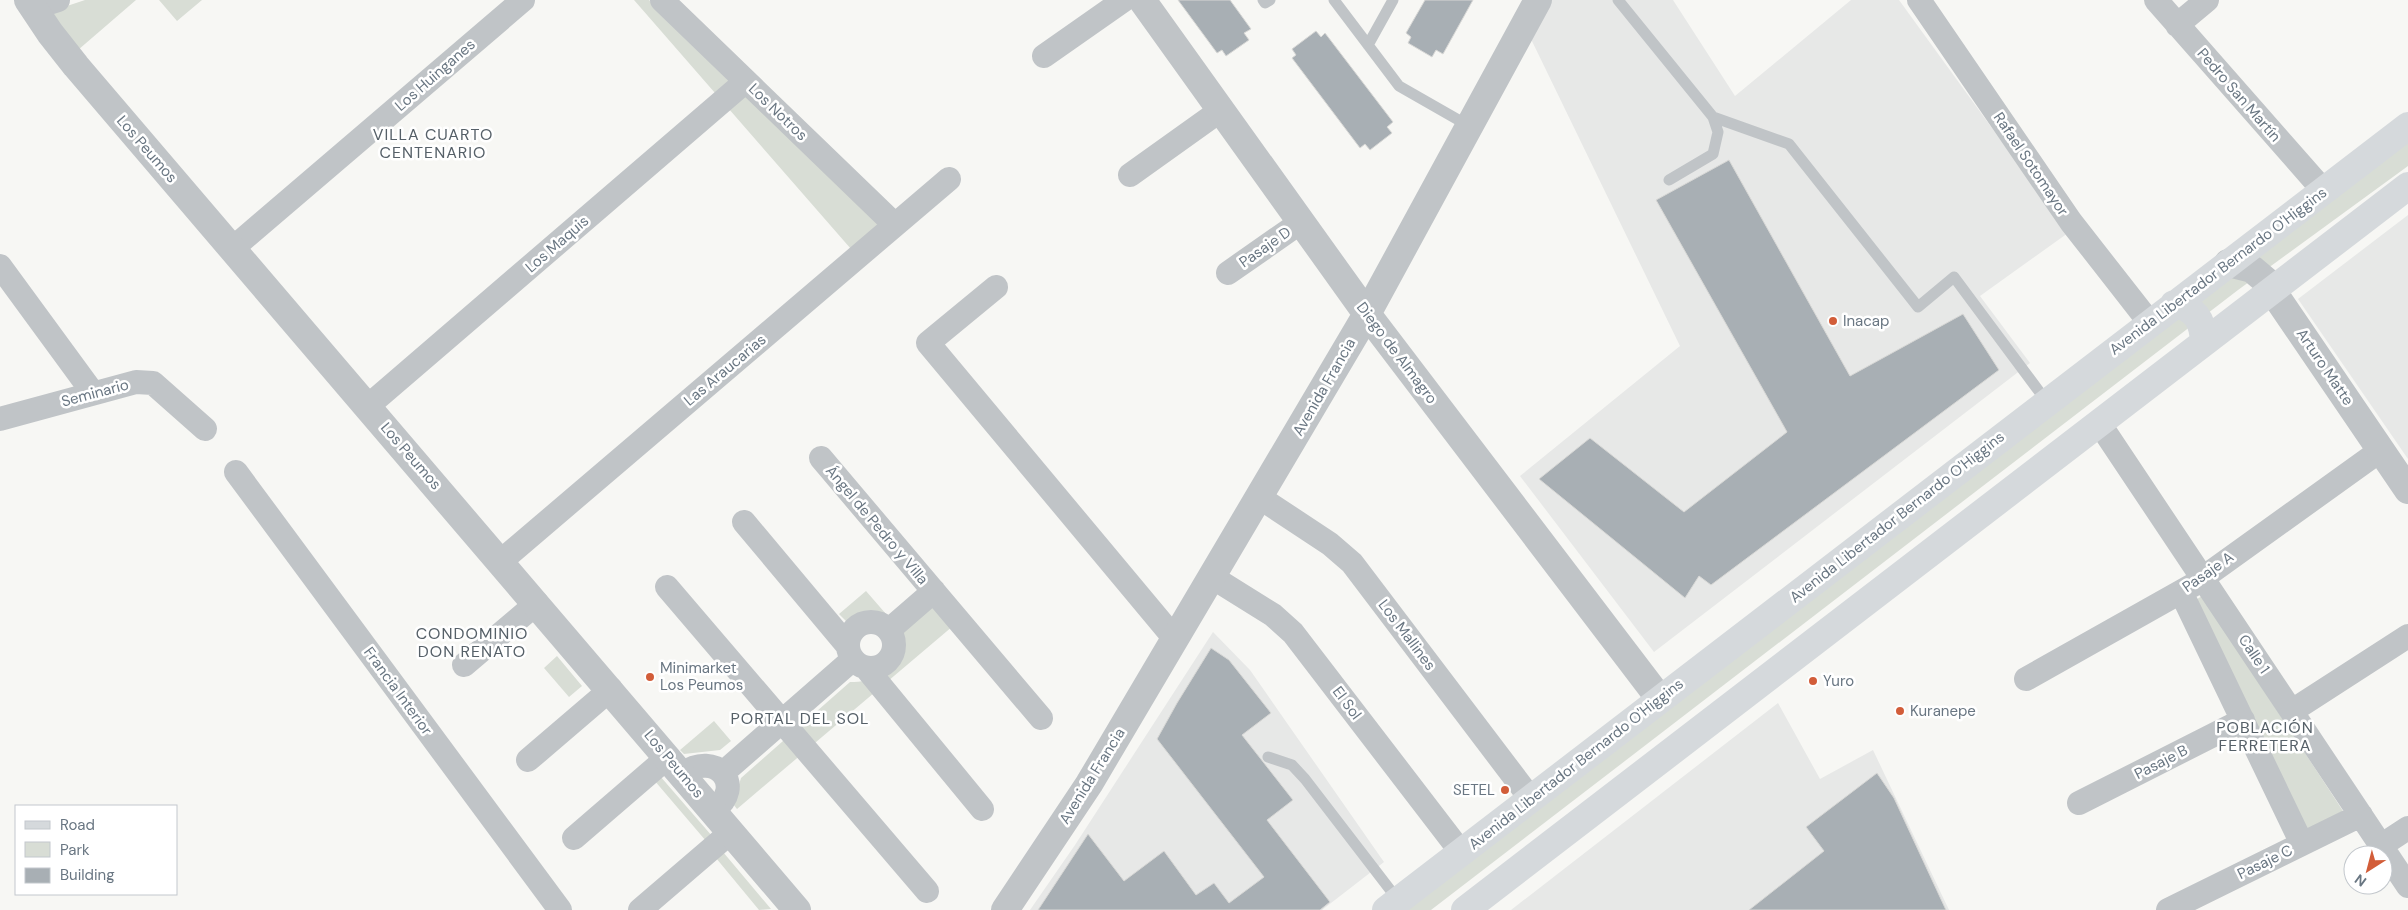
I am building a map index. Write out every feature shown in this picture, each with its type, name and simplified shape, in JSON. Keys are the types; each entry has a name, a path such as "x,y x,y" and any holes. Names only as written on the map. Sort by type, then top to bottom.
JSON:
{"main road":[{"name":"Avenida Libertador Bernardo O'Higgins","path":"1392,905 2408,126"},
{"path":"1464,910 2408,186"},
{"path":"2174,304 2190,309 2197,314 2203,330 2204,342"}],"street":[{"name":"Los Huinganes","path":"233,248 523,0"},
{"name":"Los Notros","path":"662,0 895,225"},
{"path":"1044,56 1124,0"},
{"name":"Diego de Almagro","path":"1142,0 1367,314 1660,699"},
{"name":"Avenida Francia","path":"1005,910 1089,784 1260,497 1367,314 1538,0"},
{"name":"Rafael Sotomayor","path":"1919,0 2071,222 2150,323"},
{"name":"Pedro San Martín","path":"2156,0 2323,190"},
{"path":"2177,25 2207,0"},
{"name":"Los Peumos","path":"39,3 71,59 713,810 793,909"},
{"name":"Los Maquis","path":"368,406 746,81"},
{"path":"1130,174 1221,110"},
{"name":"Las Araucarias","path":"501,561 949,179"},
{"name":"Pasaje D","path":"1228,273 1301,222"},
{"name":"Arturo Matte","path":"2228,263 2252,269 2273,289 2408,490"},
{"path":"0,266 93,393"},
{"path":"996,287 928,342 1174,639"},
{"name":"Seminario","path":"0,419 136,382 153,383 205,429"},
{"name":"Calle 1","path":"2099,423 2382,845"},
{"name":"Pasaje A","path":"2026,679 2181,592 2381,450"},
{"name":"Ángel de Pedro y Villa","path":"821,458 1041,718"},
{"name":"Francia Interior","path":"236,472 560,910"},
{"name":"Los Mallines","path":"1260,497 1330,544 1352,564 1531,799"},
{"path":"744,522 982,809"},
{"name":"El Sol","path":"1212,577 1273,615 1293,633 1461,852"},
{"path":"667,587 927,891"},
{"path":"889,630 934,591"},
{"path":"2181,592 2302,844"},
{"path":"464,665 537,603"},
{"path":"877,622 889,630 894,643 891,657 880,667 855,658 852,632 862,623 877,622"},
{"path":"2292,711 2408,636"},
{"path":"724,772 855,658"},
{"path":"528,760 611,690"},
{"name":"Pasaje B","path":"2079,803 2242,720"},
{"path":"574,838 675,766 714,766 724,772 728,783 726,794 719,806 713,810"},
{"name":"Pasaje C","path":"2168,910 2361,815"},
{"path":"2382,845 2408,828"},
{"path":"640,910 731,832"},
{"name":"Calle 1","path":"2393,862 2408,886"}],"lane":[{"path":"1263,0 1266,4 1270,0"},
{"path":"1334,0 1399,86 1469,126"},
{"path":"1368,45 1393,0"},
{"path":"1618,0 1713,117 1718,132 1713,154 1669,180"},
{"path":"1713,117 1789,144 1918,307 1954,277 2047,402"},
{"path":"1268,757 1292,765 1305,779 1392,905"}],"shaded area":[{"name":"Inacap","path":"1550,0 1673,0 1735,96 1851,0 1899,0 2068,233 1980,296 2030,363 1654,652 1520,476 1680,346 1530,37"},
{"path":"2408,215 2408,459 2298,299"},
{"path":"1213,632 1250,670 1384,862 1322,910 1030,910 1075,845"},
{"path":"1778,703 1820,779 1873,750 1949,910 1511,910"}],"green space":[{"path":"85,0 136,0 78,50 46,13"},
{"path":"159,0 202,0 177,21"},
{"path":"634,0 649,0 882,222 851,249"},
{"path":"2408,140 2408,166 2238,290 1431,910 1402,910"},
{"path":"866,591 886,614 883,617 862,613 846,621 839,614"},
{"path":"2202,596 2343,811 2304,832 2191,603"},
{"path":"932,602 953,626 737,809 733,804 741,778 850,682 866,681 878,677 893,666 899,660 901,627"},
{"path":"557,656 582,686 569,697 544,668"},
{"path":"714,721 731,741 720,750 684,754 680,750"},
{"path":"660,776 712,836 706,841 654,780"},
{"path":"723,852 771,909 759,910 716,858"}],"building":[{"path":"1178,0 1230,0 1251,29 1244,33 1249,40 1226,56 1222,50 1217,53"},
{"path":"1425,0 1473,0 1443,54 1436,50 1432,57 1408,43 1411,37 1406,33"},
{"path":"1316,31 1321,37 1325,33 1393,122 1387,127 1392,133 1370,150 1365,144 1360,148 1292,58 1296,55 1292,49"},
{"path":"1729,160 1850,376 1963,314 1999,370 1711,585 1699,576 1685,598 1539,479 1590,438 1684,512 1787,432 1656,200"},
{"path":"1211,648 1229,660 1271,713 1242,735 1293,800 1267,820 1330,902 1320,910 1038,910 1088,834 1124,881 1164,851 1196,895 1214,883 1229,903 1264,877 1157,739"},
{"path":"1877,773 1894,798 1946,910 1749,910 1824,851 1806,827"}],"place":[{"name":"Inacap","path":"1833,321"},
{"name":"Minimarket Los Peumos","path":"650,677"},
{"name":"Yuro","path":"1813,681"},
{"name":"Kuranepe","path":"1900,711"},
{"name":"SETEL","path":"1505,790"}],"district":[{"name":"VILLA CUARTO CENTENARIO","path":"433,143"},
{"name":"CONDOMINIO DON RENATO","path":"472,642"},
{"name":"PORTAL DEL SOL","path":"800,718"},
{"name":"POBLACIÓN FERRETERA","path":"2265,736"}]}
